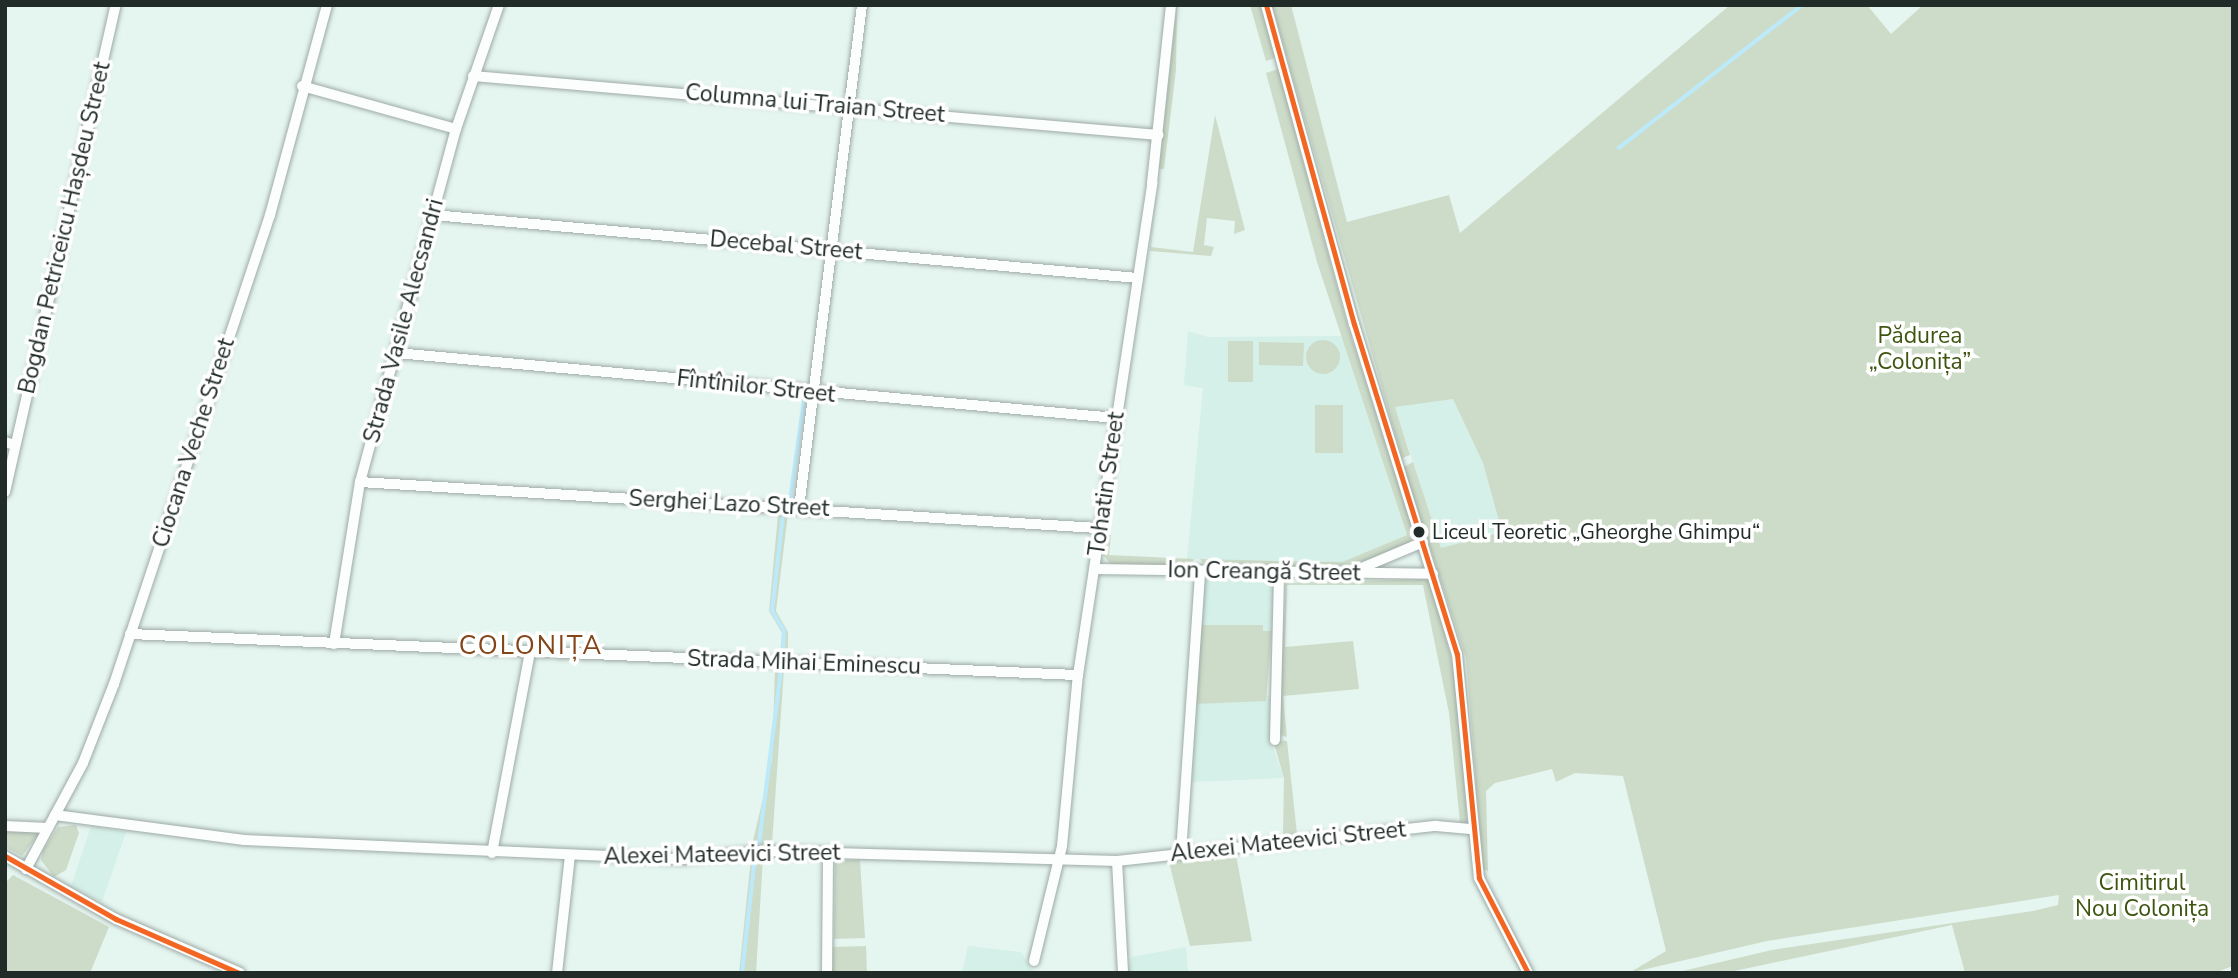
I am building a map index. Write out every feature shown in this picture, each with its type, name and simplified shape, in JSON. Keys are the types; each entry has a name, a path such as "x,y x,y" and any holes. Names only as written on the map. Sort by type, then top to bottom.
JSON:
{"street":[{"name":"Bogdan Petriceicu Hașdeu Street","path":"5,492 10,443 116,5"},
{"name":"Ciocana Veche Street","path":"26,869 88,751 130,634 270,215 302,86 327,5"},
{"name":"Strada Vasile Alecsandri","path":"334,643 360,482 456,129 499,5"},
{"path":"799,508 862,5"},
{"name":"Tohatin Street","path":"1034,961 1059,862 1078,675 1098,528 1139,278 1158,135 1171,5"},
{"path":"1266,5 1463,679 1473,829 1486,898 1528,973"},
{"name":"Columna lui Traian Street","path":"473,76 1158,135"},
{"path":"302,86 456,129"},
{"name":"Decebal Street","path":"433,215 1139,278"},
{"name":"Fîntînilor Street","path":"396,353 812,393 1116,418"},
{"name":"Serghei Lazo Street","path":"360,482 1098,528"},
{"path":"1345,575 1423,542"},
{"name":"Ion Creangă Street","path":"1094,569 1279,575 1433,574"},
{"path":"1181,853 1200,572"},
{"path":"1275,740 1279,575"},
{"name":"Strada Mihai Eminescu","path":"130,634 1078,675"},
{"path":"492,853 530,652"},
{"name":"Alexei Mateevici Street","path":"55,815 244,840 492,853 570,856 828,852 1059,862 1117,861 1436,826 1473,829"},
{"path":"5,826 48,828"},
{"path":"827,973 828,852"},
{"path":"5,856 117,919 240,973"},
{"path":"557,973 570,856"},
{"path":"1117,861 1123,973"}],"shaded area":[{"name":"Liceul Teoretic „Gheorghe Ghimpu“","path":"1188,331 1208,337 1343,336 1407,535 1342,562 1187,559 1203,388 1184,385"},
{"path":"1453,398 1483,463 1502,533 1441,548 1395,407"},
{"path":"1202,577 1268,579 1275,592 1272,631 1263,631 1262,625 1199,625"},
{"path":"1270,696 1270,738 1284,778 1192,782 1195,704"},
{"path":"91,826 126,832 102,902 71,886"},
{"path":"968,946 1021,952 1034,973 962,973"},
{"path":"1186,947 1188,973 1127,973 1132,957"}],"green space":[{"path":"1177,5 1176,70 1164,169 1159,169"},
{"path":"1250,5 1260,5 1275,58 1266,61"},
{"name":"Pădurea „Colonița”","path":"1272,5 1291,5 1347,222 1449,195 1460,233 1730,5 1867,5 1891,34 1923,5 2233,5 2233,966 2214,973 1965,973 1952,925 1725,973 1674,973 1772,950 2033,911 2058,905 2059,895 1767,941 1629,973 1666,951 1623,776 1575,773 1556,782 1552,769 1495,783 1486,791 1488,871 1483,869 1466,658 1404,467 1413,462 1441,548 1502,532 1483,463 1453,399 1395,407 1410,455 1402,458"},
{"path":"1278,69 1347,324 1414,533 1410,543 1342,570 1289,570 1289,561 1342,562 1407,535 1317,262 1266,73"},
{"path":"1215,115 1245,230 1234,234 1235,221 1207,218 1204,245 1214,247 1211,256 1150,251 1157,190 1151,247 1193,252"},
{"path":"1323,340 1335,345 1340,357 1335,369 1323,374 1311,369 1306,357 1311,345"},
{"path":"1228,341 1253,341 1253,382 1228,382"},
{"path":"1259,342 1304,343 1303,366 1259,365"},
{"path":"1315,405 1343,405 1343,453 1315,453"},
{"path":"788,514 776,611 788,632 788,655 780,655 782,633 769,611 778,515"},
{"path":"1103,535 1111,535 1109,555 1194,559 1191,568 1112,565 1101,553"},
{"path":"1200,559 1279,561 1279,570 1207,568"},
{"path":"1423,579 1431,582 1459,688 1467,824 1460,823 1449,713 1423,585 1287,585 1285,647 1353,641 1359,689 1283,696 1287,737 1278,734 1286,583"},
{"path":"1199,625 1263,625 1263,631 1272,631 1266,701 1195,704"},
{"path":"775,669 784,669 772,844 752,845 772,760"},
{"path":"1273,740 1287,741 1297,834 1283,834 1284,778"},
{"path":"76,825 79,833 66,870 54,877 41,860 43,850 58,827"},
{"path":"5,830 36,831 38,835 22,856 5,847"},
{"path":"1235,850 1252,941 1190,946 1168,858"},
{"path":"763,857 756,973 739,973 751,858"},
{"path":"835,860 860,860 865,938 834,939"},
{"path":"13,875 109,927 90,973 5,973 5,883"},
{"path":"866,946 867,973 833,973 833,947"}],"waterway":[{"path":"1619,148 1802,5"},
{"path":"790,500 804,400"},
{"path":"783,515 772,611 784,631 783,654"},
{"path":"759,844 781,671"},
{"path":"742,973 755,858"}],"transit line":[{"path":"1266,5 1354,324 1457,654 1479,878 1528,973"},
{"path":"5,856 116,919 239,973"}],"place":[{"name":"Liceul Teoretic „Gheorghe Ghimpu“","path":"1419,532"}],"district":[{"name":"COLONIȚA","path":"531,646"}],"park label":[{"name":"Cimitirul Nou Colonița","path":"2142,896"}]}
